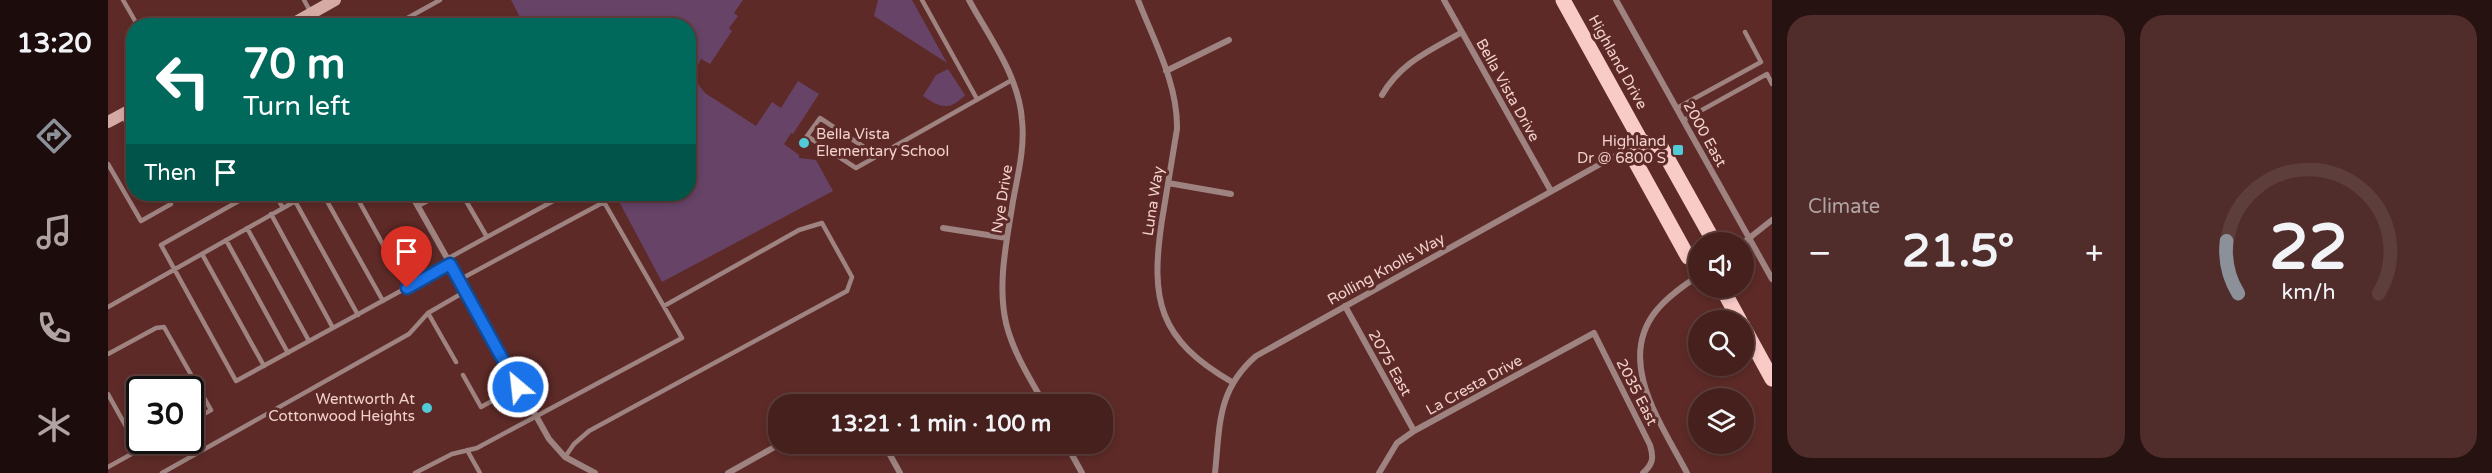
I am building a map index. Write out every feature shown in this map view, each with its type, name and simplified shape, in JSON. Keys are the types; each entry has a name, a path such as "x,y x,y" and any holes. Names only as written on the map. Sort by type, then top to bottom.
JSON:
{"main road":[{"path":"304,18 335,0"},
{"name":"Highland Drive","path":"1563,0 1641,141"},
{"path":"108,122 126,112"},
{"path":"1688,257 1635,161 1641,141 1661,147 1709,232"},
{"path":"1754,346 1772,379"}],"street":[{"name":"Nye Drive","path":"969,0 1012,80 1022,118 1023,146 1007,238 1003,293 1006,321 1014,347 1039,394"},
{"name":"Luna Way","path":"1138,0 1174,91 1177,110 1177,129 1157,258 1156,280 1160,302 1169,324 1183,344 1200,362 1232,382"},
{"name":"Bella Vista Drive","path":"1444,0 1551,191"},
{"name":"2000 East","path":"1616,0 1746,232"},
{"path":"311,14 313,18"},
{"path":"1382,95 1392,78 1408,63 1462,32"},
{"path":"1166,71 1228,40"},
{"name":"Rolling Knolls Way","path":"1215,473 1223,411 1232,382 1257,356 1641,141"},
{"path":"1168,183 1231,194"},
{"path":"415,201 549,439 565,457 594,473"},
{"path":"1754,234 1772,220"},
{"path":"943,228 1007,238"},
{"name":"2000 East","path":"1754,247 1772,279"},
{"path":"1687,473 1640,375 1639,358 1641,340 1655,312 1688,284"},
{"name":"2075 East","path":"1345,306 1414,431"},
{"name":"La Cresta Drive","path":"1379,473 1397,443 1414,431 1594,333"},
{"name":"2035 East","path":"1594,333 1650,445 1653,462 1643,473"},
{"path":"728,473 768,451"},
{"path":"890,454 900,473"},
{"path":"1072,454 1082,473"}],"lane":[{"path":"131,0 124,2 133,18"},
{"path":"304,0 311,14"},
{"path":"409,17 440,0"},
{"path":"922,0 977,99"},
{"path":"1677,108 1761,62 1745,32"},
{"path":"1684,120 1767,74 1772,84"},
{"path":"876,155 820,118 807,136 856,168 1012,80"},
{"path":"122,114 126,121"},
{"path":"108,164 126,195"},
{"path":"129,201 141,221 171,204 169,201"},
{"path":"239,201 161,245 236,381 407,288 487,237 553,201"},
{"path":"279,201 283,208"},
{"path":"108,307 295,201 358,315"},
{"path":"327,201 383,301"},
{"path":"359,201 407,288"},
{"path":"418,206 428,201"},
{"path":"466,201 487,237"},
{"path":"416,473 426,470 452,453 477,448 682,338 604,202 459,280"},
{"path":"271,214 333,328"},
{"path":"565,457 574,444 589,431 847,291 852,277 822,223 799,230 664,306"},
{"path":"247,228 309,341"},
{"path":"226,240 288,353"},
{"path":"202,254 264,366"},
{"path":"162,473 409,334 428,313 466,291"},
{"path":"428,313 456,362"},
{"path":"108,354 156,328 164,327 192,376"},
{"path":"463,375 481,407 518,387"},
{"path":"108,394 126,428"},
{"path":"204,398 211,410 204,414"},
{"path":"467,450 480,473"},
{"path":"108,467 131,454"}],"shaded area":[{"path":"511,0 743,0 734,13 738,16 729,28 732,31 710,64 701,59 696,69 696,18 520,18"},
{"path":"878,0 912,0 947,63 874,16"},
{"path":"948,69 965,95 954,104 944,106 923,96 936,75"},
{"path":"798,81 819,94 784,144 799,155 799,158 816,160 833,191 662,282 619,201 696,201 696,84 705,93 756,126 772,102 781,108"}],"place":[{"name":"Bella Vista Elementary School","path":"804,143"},
{"name":"Highland Dr @ 6800 S","path":"1678,150"},
{"name":"Wentworth At Cottonwood Heights","path":"427,408"}],"route":[{"path":"407,288 450,264 518,387"}]}
